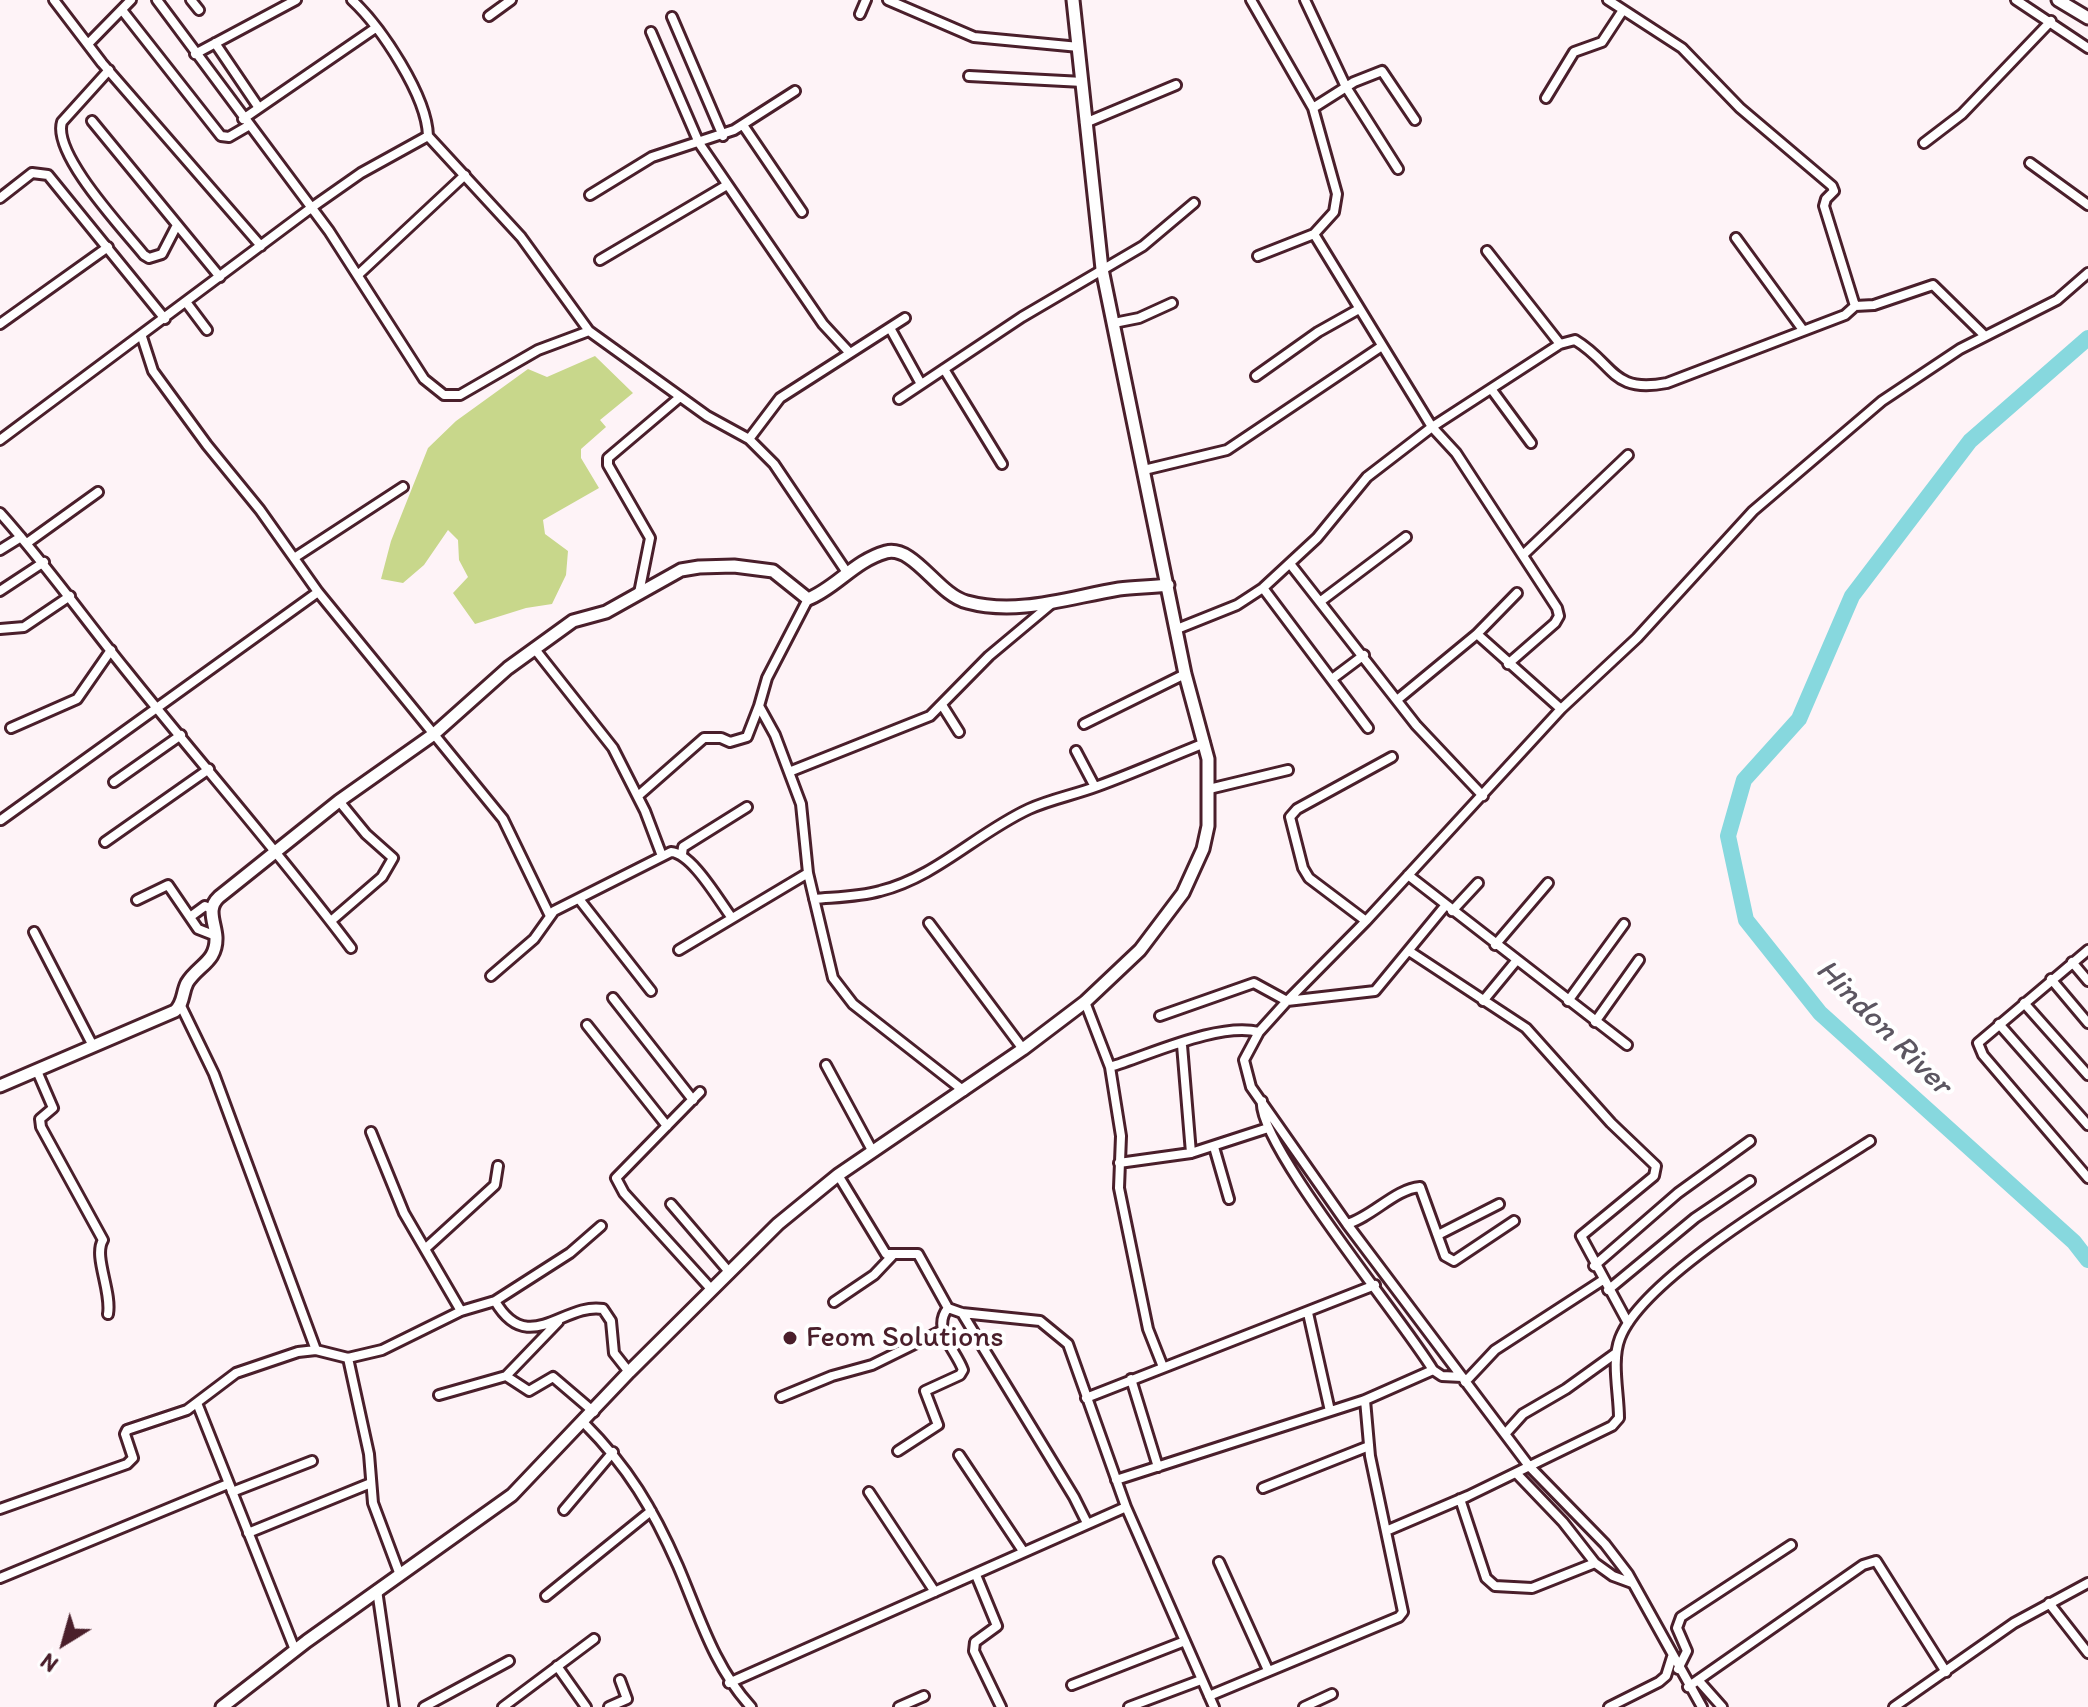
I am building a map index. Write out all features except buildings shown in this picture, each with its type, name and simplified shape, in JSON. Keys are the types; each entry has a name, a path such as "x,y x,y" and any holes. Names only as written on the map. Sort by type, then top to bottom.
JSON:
{"street":[{"path":"88,44 131,0"},
{"path":"157,0 359,274 424,379 444,395 460,395 538,350 589,331"},
{"path":"191,0 199,10"},
{"path":"195,54 296,0"},
{"path":"367,0 356,3 411,80 426,119 428,136 521,237 589,331 680,397 749,439 790,484 804,512 846,571"},
{"path":"489,16 511,0"},
{"path":"860,14 866,0"},
{"path":"888,0 974,37 1079,47"},
{"path":"222,1707 377,1590 512,1495 584,1423 629,1372 778,1224 838,1175 964,1091 1085,1002 1140,950 1183,893 1203,849 1210,811 1205,743 1185,674 1102,269 1073,0"},
{"path":"1251,0 1313,108 1337,194 1334,212 1314,234 1258,256"},
{"path":"1305,0 1346,87 1398,169"},
{"path":"1608,0 1682,48 1740,108 1832,186 1834,191 1824,206 1855,306"},
{"path":"2016,0 2088,48"},
{"path":"2058,0 2088,18"},
{"path":"59,2 109,70 261,246"},
{"path":"122,10 221,136 229,137 259,108 374,29"},
{"path":"1546,98 1574,52 1602,42 1623,10"},
{"path":"672,17 723,136"},
{"path":"1924,143 1962,114 2051,21"},
{"path":"651,32 699,143 823,324 848,351"},
{"path":"215,43 259,108"},
{"path":"109,70 62,122 64,143 87,182 144,255 149,258 162,254 177,225"},
{"path":"1313,108 1346,87 1382,71 1415,120"},
{"path":"969,76 1083,82"},
{"path":"1085,123 1176,85"},
{"path":"590,195 652,157 723,136 795,91"},
{"path":"92,121 220,277"},
{"path":"743,125 802,212"},
{"path":"0,440 311,208 361,173 428,136"},
{"path":"2030,163 2088,205"},
{"path":"0,198 32,173 48,175 165,319"},
{"path":"359,274 465,175"},
{"path":"600,260 727,185"},
{"path":"899,399 1143,246 1194,203"},
{"path":"1314,234 1432,427 1456,453 1559,616 1508,664"},
{"path":"1736,238 1803,330"},
{"path":"0,324 108,247"},
{"path":"1487,251 1560,344"},
{"path":"1702,1707 1632,1583 1605,1544 1529,1466 1347,1224 1262,1101 1244,1069 1247,1051 1259,1032 1287,1001 1366,921 1561,709 1637,638 1753,511 1882,401 1985,336 2057,300 2088,273"},
{"path":"1177,629 1237,605 1263,588 1291,565 1367,477 1432,427 1560,344 1575,340 1624,382 1646,387 1667,383 1845,315 1855,306 1866,307 1933,285 1985,336"},
{"path":"186,302 207,330"},
{"path":"1114,323 1139,318 1172,303"},
{"path":"1256,376 1318,332 1359,309"},
{"path":"749,439 780,398 848,351 905,318"},
{"path":"890,328 921,384"},
{"path":"142,337 153,371 318,592 503,819 550,916"},
{"path":"1144,470 1201,460 1227,450 1382,346"},
{"path":"944,369 1002,464"},
{"path":"1492,390 1531,443"},
{"path":"639,593 650,538 608,465 608,458 680,397"},
{"path":"1523,555 1628,455"},
{"path":"294,558 403,487"},
{"path":"0,550 24,540 98,492"},
{"path":"0,513 44,562 351,948"},
{"path":"1321,601 1406,537"},
{"path":"638,796 704,738 721,738 730,742 747,737 767,678 808,599 846,571 887,552 897,552 919,565 942,589 965,602 1050,605 1121,589 1168,585"},
{"path":"0,591 44,562"},
{"path":"1291,565 1397,700 1483,796"},
{"path":"316,1350 214,1074 199,1037 181,1006 185,986 210,962 216,936 211,909 219,897 277,854 339,801 434,734 534,648 573,621 606,612 681,570 734,566 773,571 808,599"},
{"path":"1263,588 1368,728"},
{"path":"1,820 318,592"},
{"path":"1397,700 1477,634 1517,593"},
{"path":"0,629 24,627 70,596"},
{"path":"789,772 920,722 942,705 989,656 1050,605"},
{"path":"1477,634 1561,709"},
{"path":"534,648 613,748 638,796 662,856"},
{"path":"11,728 77,699 111,650"},
{"path":"1332,679 1364,655"},
{"path":"1084,724 1185,674"},
{"path":"942,705 959,732"},
{"path":"759,706 801,804 808,873 828,963 840,991 964,1091"},
{"path":"114,782 181,735"},
{"path":"814,899 861,895 895,887 952,857 1001,822 1063,794 1095,787 1205,743"},
{"path":"1076,751 1095,787"},
{"path":"1366,921 1309,878 1303,868 1290,817 1297,809 1392,757"},
{"path":"105,842 209,769"},
{"path":"1209,789 1288,770"},
{"path":"331,921 382,877 393,858 370,838 339,801"},
{"path":"732,918 682,854 683,847 747,807"},
{"path":"491,976 534,939 550,916 662,856 682,854"},
{"path":"679,950 808,873"},
{"path":"1408,875 1627,1045"},
{"path":"1160,1016 1254,983 1287,1001 1375,991 1448,909 1478,883"},
{"path":"1495,945 1548,883"},
{"path":"137,900 168,885 201,932 216,936"},
{"path":"579,899 651,991"},
{"path":"190,917 205,906 211,909"},
{"path":"929,923 1023,1049"},
{"path":"1568,1001 1624,924"},
{"path":"34,932 93,1046"},
{"path":"2088,950 1978,1043 1979,1049 2088,1178"},
{"path":"1409,951 1526,1028 1611,1123 1656,1166 1654,1176 1581,1236 1594,1266 1628,1323"},
{"path":"1595,1022 1639,960"},
{"path":"1483,1001 1516,961"},
{"path":"2072,962 2088,981"},
{"path":"2051,979 2088,1023"},
{"path":"613,998 693,1100"},
{"path":"1085,1002 1110,1067 1121,1136 1119,1188 1134,1273 1148,1329 1163,1367"},
{"path":"2024,1003 2088,1075"},
{"path":"0,1086 181,1006"},
{"path":"1999,1024 2088,1125"},
{"path":"587,1025 667,1126"},
{"path":"1110,1067 1182,1045 1212,1032 1239,1027 1259,1032"},
{"path":"1182,1045 1191,1153"},
{"path":"826,1065 873,1152"},
{"path":"37,1071 53,1108 40,1119 41,1127 103,1240 98,1250 110,1291 108,1314"},
{"path":"700,1092 620,1172 616,1183 712,1290"},
{"path":"1262,1101 1261,1109 1268,1128 1308,1194 1433,1370 1442,1376 1464,1380 1478,1372 1495,1350 1603,1280"},
{"path":"1119,1163 1191,1153 1268,1128"},
{"path":"371,1132 404,1213 461,1311"},
{"path":"1594,1266 1678,1193 1750,1141"},
{"path":"1386,1531 1517,1474 1612,1426 1619,1418 1616,1353 1628,1323 1681,1269 1725,1235 1870,1141"},
{"path":"1214,1147 1229,1199"},
{"path":"426,1248 490,1191 498,1180 498,1166"},
{"path":"838,1175 886,1254 913,1253 924,1260 948,1308 962,1313 1027,1318 1050,1327 1070,1348 1126,1507 1214,1707"},
{"path":"1608,1290 1695,1218 1750,1181"},
{"path":"1347,1224 1360,1220 1416,1187 1423,1191 1445,1256 1454,1261 1514,1221"},
{"path":"671,1204 730,1273"},
{"path":"1438,1235 1499,1204"},
{"path":"0,1509 127,1464 133,1458 125,1434 127,1430 176,1415 245,1369 316,1350 348,1358 382,1350 461,1311 495,1301 570,1253 601,1226"},
{"path":"834,1302 874,1275 892,1256"},
{"path":"1086,1398 1375,1285"},
{"path":"495,1301 517,1324 525,1327 603,1309 611,1321 614,1353 629,1372"},
{"path":"898,1451 938,1425 925,1391 962,1373 962,1366 943,1330 943,1314 948,1308"},
{"path":"962,1313 1087,1523"},
{"path":"1308,1313 1330,1411"},
{"path":"439,1395 506,1376 559,1320"},
{"path":"781,1397 832,1376 872,1365 943,1330"},
{"path":"1505,1434 1523,1414 1566,1389 1616,1353"},
{"path":"348,1358 369,1454 373,1503 400,1575"},
{"path":"1116,1480 1365,1400 1433,1370"},
{"path":"506,1376 529,1391 553,1377 558,1378 594,1412"},
{"path":"1131,1379 1158,1467"},
{"path":"1209,1696 1399,1617 1402,1603 1369,1446 1365,1400"},
{"path":"197,1403 295,1650"},
{"path":"584,1423 635,1479 729,1683 751,1707"},
{"path":"1263,1488 1369,1446"},
{"path":"564,1510 613,1452"},
{"path":"959,1455 1023,1551"},
{"path":"0,1578 230,1488 312,1461"},
{"path":"1517,1474 1563,1522 1595,1563 1613,1576 1632,1583"},
{"path":"248,1533 371,1483"},
{"path":"869,1492 935,1592"},
{"path":"1460,1499 1486,1578 1495,1586 1532,1588 1595,1563"},
{"path":"729,1683 1126,1507"},
{"path":"546,1596 651,1511"},
{"path":"1678,1669 1687,1651 1677,1628 1681,1617 1791,1545"},
{"path":"1688,1687 1863,1565 1876,1561 1946,1672"},
{"path":"1219,1562 1268,1670"},
{"path":"976,1575 997,1626 975,1642 974,1651 1001,1707"},
{"path":"1894,1707 2049,1603 2088,1583"},
{"path":"377,1590 394,1707"},
{"path":"2049,1603 2088,1653"},
{"path":"503,1707 594,1639"},
{"path":"1072,1685 1185,1641"},
{"path":"1609,1707 1659,1682 1666,1676 1672,1657"},
{"path":"424,1707 509,1661"},
{"path":"557,1666 586,1707"},
{"path":"609,1707 627,1699 620,1680"},
{"path":"1129,1707 1201,1680"},
{"path":"1698,1680 1722,1707"},
{"path":"1304,1707 1332,1694"},
{"path":"899,1707 924,1696"}],"green space":[{"path":"595,356 633,393 600,420 606,427 581,449 581,458 599,488 543,520 545,534 568,551 566,575 552,604 526,608 475,624 453,593 468,577 459,560 458,540 448,530 424,565 403,583 381,579 391,541 428,448 456,421 528,369 547,377"}],"waterway":[{"name":"Hindon River","path":"2088,338 1970,441 1852,596 1799,719 1744,780 1728,836 1746,920 1820,1013 2074,1242 2088,1260"}],"place":[{"name":"Feom Solutions","path":"790,1338"}]}
